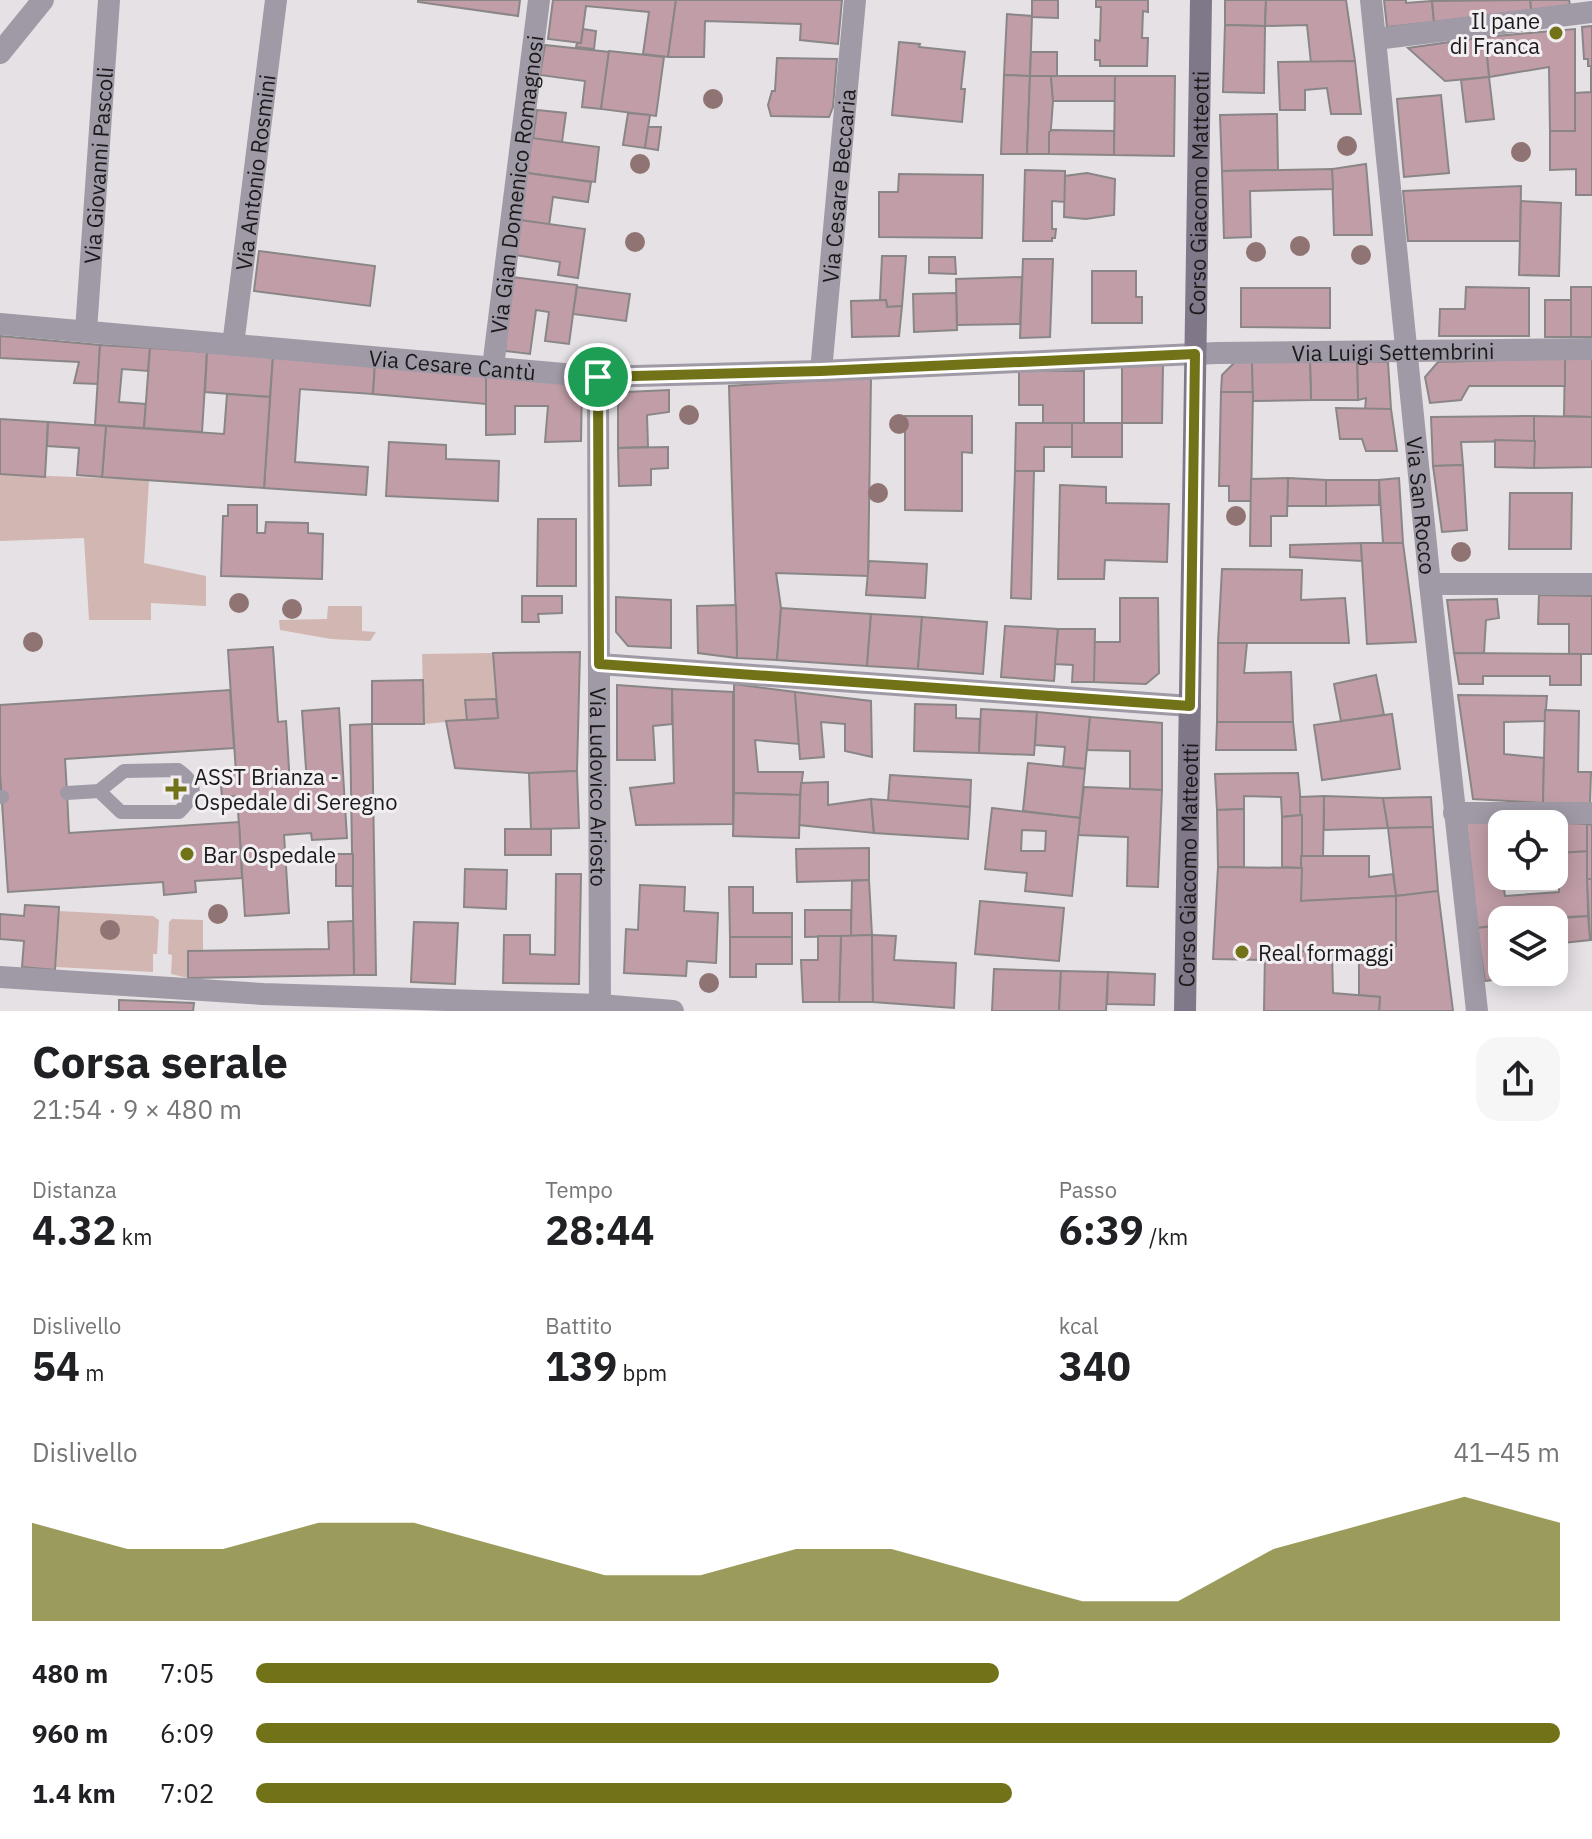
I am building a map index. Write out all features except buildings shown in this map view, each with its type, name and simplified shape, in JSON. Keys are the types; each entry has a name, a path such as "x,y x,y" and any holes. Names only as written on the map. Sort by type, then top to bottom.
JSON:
{"main road":[{"name":"Corso Giacomo Matteotti","path":"1185,1011 1201,0"}],"street":[{"path":"0,53 43,0"},
{"name":"Via Giovanni Pascoli","path":"86,331 109,0"},
{"name":"Via Antonio Rosmini","path":"233,345 276,0"},
{"name":"Via Gian Domenico Romagnosi","path":"493,367 539,0"},
{"name":"Via Cesare Beccaria","path":"821,371 855,0"},
{"name":"Via San Rocco","path":"1371,0 1477,1011"},
{"path":"1376,39 1592,12"},
{"name":"Via Cesare Cantù","path":"0,324 598,377 821,371 1195,354"},
{"name":"Via Luigi Settembrini","path":"1195,354 1592,349"},
{"name":"Via Ludovico Ariosto","path":"598,377 600,1005"},
{"path":"1430,584 1592,584"},
{"path":"599,664 1190,706"},
{"path":"1454,813 1592,813"},
{"path":"0,977 263,994 600,1005 673,1011"}],"lane":[{"path":"67,793 99,791 124,771 178,770 188,777 194,788 191,800 179,812 121,812 99,791"}],"shaded area":[{"path":"0,474 149,480 144,563 206,576 206,606 151,603 151,620 89,620 84,538 0,541"},
{"path":"328,606 362,606 362,631 376,632 370,641 331,639 280,630 279,620 327,619"},
{"path":"493,653 496,699 465,700 467,720 424,724 422,654"},
{"path":"59,911 153,916 159,920 153,972 56,967"},
{"path":"172,919 203,920 203,950 188,951 188,978 171,974 172,955 168,954 169,922"}],"place":[{"name":"Il pane di Franca","path":"1556,33"},
{"name":"ASST Brianza - Ospedale di Seregno","path":"176,789"},
{"name":"Bar Ospedale","path":"187,854"},
{"name":"Real formaggi","path":"1242,952"}],"route":[{"path":"1195,354 1190,706 599,664 598,377 821,371 1195,354"}]}
